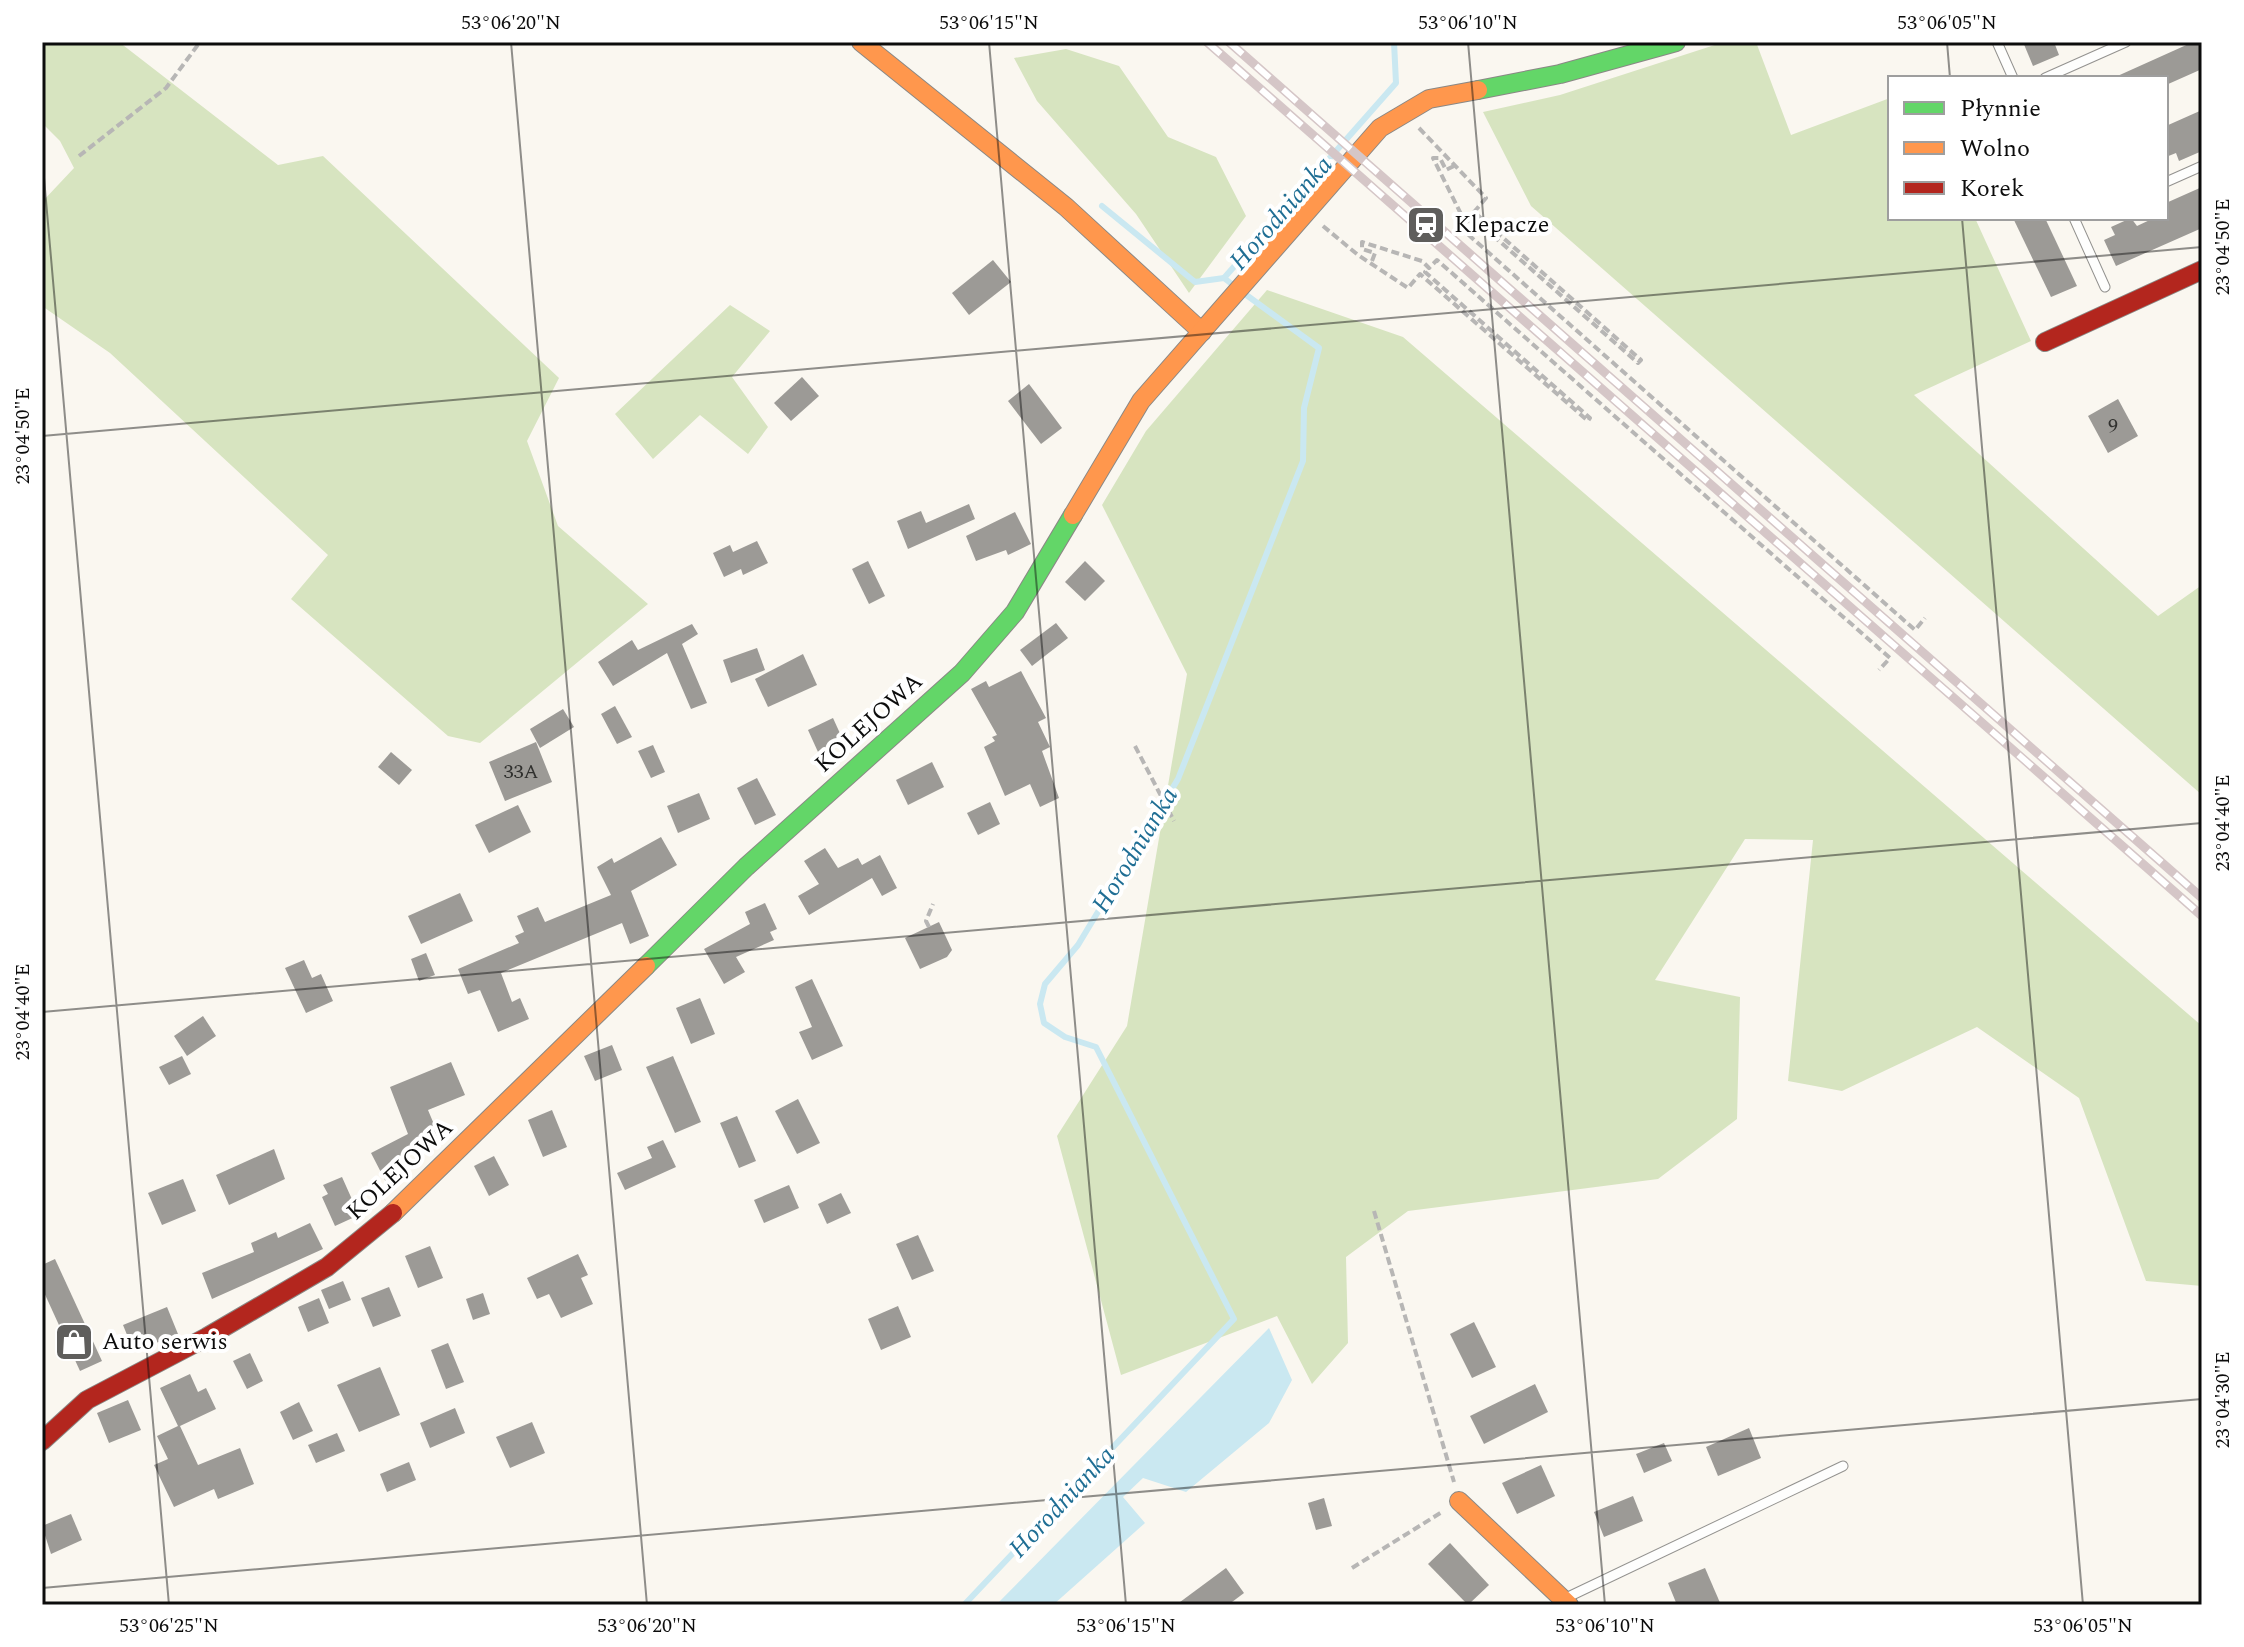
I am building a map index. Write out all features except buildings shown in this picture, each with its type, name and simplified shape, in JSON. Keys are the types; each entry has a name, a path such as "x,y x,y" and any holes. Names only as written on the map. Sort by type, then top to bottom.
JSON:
{"street":[{"path":"861,42 1066,207 1202,332"},
{"name":"KOLEJOWA","path":"42,1441 87,1400 207,1337 327,1267 401,1206 746,867 962,673 1015,612 1141,401 1253,275 1367,139 1402,113 1429,99 1560,74 1676,42"},
{"path":"2045,342 2202,270"},
{"path":"1459,1501 1566,1602"}],"lane":[{"path":"1997,42 2012,76"},
{"path":"2050,76 2126,42"},
{"path":"2168,181 2202,166"},
{"path":"2078,220 2105,287"},
{"path":"1566,1602 1843,1466"}],"path":[{"path":"79,156 166,88 200,42"},
{"path":"1402,113 1486,198 1474,212 1641,360 1638,363 1473,218 1463,230 1915,630 1925,618"},
{"path":"1454,166 1446,170 1440,158 1433,158 1462,216 1469,222"},
{"path":"1305,212 1358,255 1372,261 1408,288 1420,274 1588,421 1590,418 1425,272 1437,260 1890,658 1879,670"},
{"path":"1372,261 1375,253 1362,249 1362,242 1422,261 1429,268"},
{"path":"1135,746 1174,821"},
{"path":"929,927 926,921 933,904"},
{"path":"1352,1568 1459,1501 1374,1211"}],"green space":[{"path":"42,42 119,42 278,165 323,156 559,378 527,441 558,526 648,604 480,743 448,736 291,599 328,555 110,353 42,306 42,202 74,168 60,141 42,123"},
{"path":"1724,42 1756,42 1791,135 1888,99 1888,220 1976,220 2031,341 1914,395 2158,616 2202,585 2202,795 1531,206 1483,112 1560,95"},
{"path":"1066,49 1119,66 1168,137 1216,157 1246,216 1189,293 1136,214 1037,101 1014,58"},
{"path":"1267,290 1403,337 2202,1026 2202,1286 2146,1281 2079,1098 1977,1027 1842,1091 1788,1081 1813,840 1745,839 1655,980 1740,997 1737,1119 1658,1179 1408,1211 1346,1257 1348,1343 1312,1384 1277,1316 1121,1375 1057,1136 1127,1026 1187,674 1102,505 1146,431"},
{"path":"730,305 770,331 732,377 768,427 748,454 700,415 653,459 615,414"}],"water":[{"path":"1269,1328 1292,1380 1269,1423 1186,1492 1143,1478 1123,1497 1145,1523 1053,1605 996,1605"}],"waterway":[{"name":"Horodnianka","path":"1233,285 1224,278 1396,83 1394,42"},
{"path":"1102,206 1195,282 1224,278"},
{"name":"Horodnianka","path":"964,1605 1234,1319 1096,1047 1065,1037 1044,1023 1040,1004 1045,984 1078,945 1178,779 1303,461 1304,408 1319,348 1245,294"}],"railway":[{"path":"1207,42 2202,916"},
{"path":"1229,42 2202,898"}],"traffic: fast":[{"path":"1478,90 1560,74 1676,42"},
{"path":"646,966 746,867 962,673 1015,612 1073,515"}],"traffic: slow":[{"path":"861,42 1066,207 1202,332"},
{"path":"1073,515 1141,401 1380,128 1429,99 1478,90"},
{"path":"393,1213 646,966"},
{"path":"1459,1501 1569,1605"}],"traffic: jam":[{"path":"2045,342 2202,270"},
{"path":"42,1441 87,1400 207,1337 327,1267 393,1213"}],"place":[{"name":"Klepacze","path":"1426,225"},
{"name":"Auto serwis","path":"74,1342"}]}
